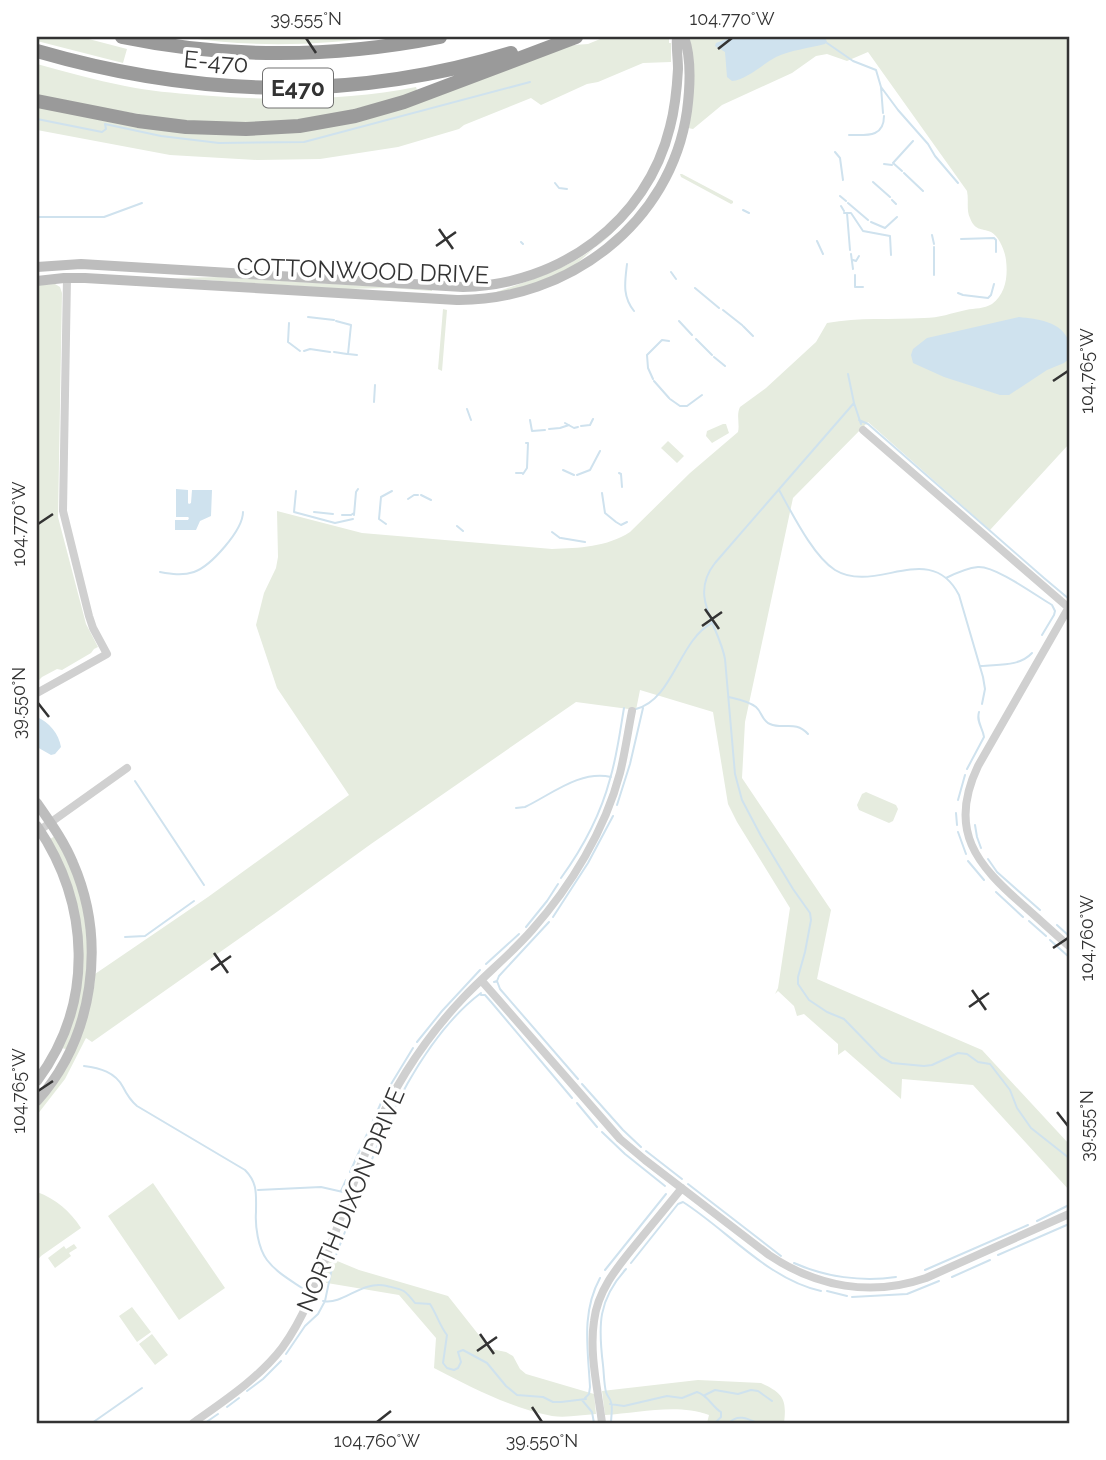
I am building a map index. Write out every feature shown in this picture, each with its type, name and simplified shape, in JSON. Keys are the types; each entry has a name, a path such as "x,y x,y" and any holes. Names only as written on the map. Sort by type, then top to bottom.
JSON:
{"highway":[{"name":"E-470","path":"122,37 204,50 289,54 373,49 440,37"},
{"name":"E-470","path":"37,51 101,68 159,79 239,87 295,88 353,85 417,76 493,58 557,37"},
{"path":"37,101 132,120 186,127 246,130 299,126 346,118 404,103 576,37"}],"main road":[{"name":"COTTONWOOD DRIVE","path":"37,267 81,264 463,287 501,284 533,275 572,257 601,236 626,211 646,184 662,151 673,115 677,37"},
{"name":"COTTONWOOD DRIVE","path":"37,281 67,278 457,300 503,297 544,286 583,266 618,240 642,213 662,183 676,153 687,114 689,76 684,37"},
{"path":"37,803 69,853 84,893 90,919 92,963 87,1000 77,1035 55,1076 37,1101"},
{"path":"37,1081 51,1059 66,1025 79,962 77,928 69,889 58,861 38,828"}],"street":[{"path":"37,692 107,654 88,613 63,515 67,278"},
{"path":"863,430 1069,608 975,771 968,791 965,817 971,845 982,866 1069,946"},
{"name":"NORTH DIXON DRIVE","path":"193,1423 260,1371 294,1330 316,1282 376,1130 397,1088 440,1024 539,922 566,886 587,850 618,779 632,711"},
{"path":"38,828 51,823 127,768"},
{"path":"481,980 616,1135 756,1246 785,1266 821,1281 858,1287 894,1287 922,1279 1069,1214"},
{"path":"601,1423 593,1340 598,1299 617,1268 682,1188"}],"shaded area":[{"path":"37,37 81,37 127,49 123,63 37,41"},
{"path":"183,37 379,37 281,44"},
{"path":"605,37 669,37 671,62 643,63 541,105 531,98 459,129 398,147 320,159 257,160 170,155 37,130 37,105 114,121 296,130"},
{"path":"689,37 1069,37 1069,444 990,530 868,422 793,498 745,722 742,778 831,910 817,979 982,1050 1069,1144 1069,1190 973,1085 902,1079 901,1099 845,1050 838,1055 838,1044 804,1014 797,1016 794,1006 778,991 775,994 790,908 728,804 713,712 640,690 636,710 576,702 92,1042 86,1038 65,1079 37,1115 37,1108 46,1097 94,988 95,974 208,897 349,795 277,688 256,625 264,593 276,568 277,511 362,533 552,549 602,544 630,532 690,473 738,432 740,407 766,388 816,342 827,323 935,317 986,307 997,300 1005,284 1007,272 1001,244 994,234 976,227 972,222 968,212 967,191 868,52 847,61 827,54 816,56 792,73 722,105 693,129 688,128"},
{"path":"37,64 125,86 198,95 308,98 362,95 416,87 418,93 312,120 197,124 37,97"},
{"path":"682,174 733,201 733,203 681,177"},
{"path":"654,180 633,210 619,225 645,191"},
{"path":"600,244 560,274 493,293 560,268"},
{"path":"219,277 432,291 345,289 174,278"},
{"path":"55,284 60,287 62,293 58,517 86,624 98,647 37,682 37,285"},
{"path":"443,309 447,310 442,371 438,369"},
{"path":"726,424 729,433 712,443 706,436 707,431"},
{"path":"668,441 684,456 677,463 661,448"},
{"path":"866,792 896,805 898,809 893,821 889,823 859,810 857,805 862,794"},
{"path":"55,836 80,891 87,947 82,1002 66,1049 61,1048 67,1036 80,919 69,878 50,839"},
{"path":"153,1183 225,1288 179,1320 108,1216"},
{"path":"37,1192 62,1206 81,1228 37,1261"},
{"path":"74,1244 77,1248 69,1253 71,1256 55,1268 48,1258 64,1246 66,1249"},
{"path":"330,1258 359,1270 448,1296 491,1349 513,1356 526,1374 594,1394 596,1414 557,1417 521,1408 434,1368 436,1338 399,1295 321,1282"},
{"path":"132,1307 151,1332 137,1342 119,1316"},
{"path":"152,1334 168,1355 155,1365 139,1344"},
{"path":"698,1380 761,1383 782,1398 785,1408 784,1423 707,1423 709,1415 684,1410 605,1415 602,1391"}],"water":[{"path":"732,37 825,37 827,42 776,57 749,75 732,81 727,77 725,52 715,46 716,43"},
{"path":"1019,317 1048,322 1061,330 1069,342 1069,359 1009,395 1000,395 944,377 913,363 913,349 927,338"},
{"path":"176,489 188,490 189,504 192,490 212,490 211,516 200,521 196,530 175,530 175,520 189,518 176,517"},
{"path":"37,717 56,733 61,747 55,754 51,755 37,747"}],"waterway":[{"path":"827,43 853,61 876,70 881,87 883,113"},
{"path":"37,119 102,132 106,129 105,124 161,136 219,143 304,142 530,82"},
{"path":"881,87 958,183"},
{"path":"849,135 877,132 884,116"},
{"path":"902,171 893,163 913,141"},
{"path":"835,152 840,158 843,180"},
{"path":"884,164 892,165"},
{"path":"904,173 923,191"},
{"path":"873,182 890,197"},
{"path":"555,183 559,188 567,189"},
{"path":"840,196 846,201"},
{"path":"892,200 896,204"},
{"path":"37,217 104,217 142,203"},
{"path":"848,203 868,220"},
{"path":"841,206 844,211"},
{"path":"743,210 749,213"},
{"path":"844,213 851,213 863,231 890,236 891,255"},
{"path":"847,213 850,250"},
{"path":"871,222 885,228 897,217"},
{"path":"932,235 934,244"},
{"path":"961,239 994,238 996,252"},
{"path":"817,241 823,254"},
{"path":"934,247 934,275"},
{"path":"851,254 853,269"},
{"path":"853,260 856,261 859,256"},
{"path":"627,264 626,294 634,311"},
{"path":"671,272 676,279"},
{"path":"855,275 855,287 863,287"},
{"path":"958,293 988,298 994,284"},
{"path":"695,288 719,308"},
{"path":"723,310 742,325"},
{"path":"308,317 334,320"},
{"path":"336,321 351,325 348,354 357,355"},
{"path":"679,321 692,335"},
{"path":"289,323 288,342 300,351"},
{"path":"743,326 753,336"},
{"path":"696,339 712,355"},
{"path":"653,379 648,368 647,355 662,340 669,341"},
{"path":"304,351 310,349 330,352"},
{"path":"334,352 347,354"},
{"path":"714,357 725,366"},
{"path":"848,374 861,424"},
{"path":"654,381 669,398"},
{"path":"374,402 375,385"},
{"path":"670,399 680,406 687,406 702,395"},
{"path":"854,403 707,575 705,599 725,659 735,774 742,800 761,836 810,913 811,920 798,977 798,984 809,1000 844,1019 881,1057 892,1063 932,1065 958,1053 990,1064 1010,1090 1017,1108 1031,1128 1069,1158"},
{"path":"467,409 471,420"},
{"path":"581,426 590,425 593,419"},
{"path":"530,420 532,431 545,430"},
{"path":"859,420 868,424 1069,599"},
{"path":"565,423 574,428 578,427"},
{"path":"549,429 569,425"},
{"path":"523,474 527,468 526,443"},
{"path":"577,475 590,470 600,451"},
{"path":"563,470 574,475"},
{"path":"516,473 522,473"},
{"path":"619,473 622,487"},
{"path":"354,515 358,489"},
{"path":"779,490 811,545 835,570 851,576 868,577 918,569 933,571 947,579 959,595 983,677 985,689 982,704"},
{"path":"296,491 294,512 335,523 353,519"},
{"path":"386,524 379,519 381,497 392,491"},
{"path":"602,493 605,513 621,525 627,522"},
{"path":"408,499 418,495"},
{"path":"421,495 431,500"},
{"path":"160,572 185,574 209,563 232,537 242,520 243,512"},
{"path":"314,512 333,514"},
{"path":"342,515 354,513"},
{"path":"457,526 463,531"},
{"path":"552,532 560,538"},
{"path":"561,538 585,542"},
{"path":"946,578 978,567 995,571 1015,582 1052,605 1054,615 1042,635"},
{"path":"636,709 659,694 691,642 712,623"},
{"path":"981,666 1015,663 1032,653"},
{"path":"729,697 753,705 770,724 799,727 808,734"},
{"path":"561,878 583,843 606,792 615,761 624,708"},
{"path":"617,805 643,708"},
{"path":"967,769 984,737 978,719 979,712"},
{"path":"958,800 965,775"},
{"path":"516,808 525,807 577,780 611,777"},
{"path":"135,781 204,885"},
{"path":"956,813 957,825"},
{"path":"553,917 588,863 613,816"},
{"path":"975,825 981,848"},
{"path":"958,832 966,854"},
{"path":"988,859 997,872 1040,910"},
{"path":"968,861 984,880"},
{"path":"526,927 558,884"},
{"path":"996,892 1023,917"},
{"path":"125,937 145,936 194,901"},
{"path":"1029,921 1046,936"},
{"path":"494,982 549,922"},
{"path":"1057,925 1069,936"},
{"path":"486,964 519,934"},
{"path":"1050,940 1069,957"},
{"path":"417,1042 480,970"},
{"path":"497,981 500,989 578,1079"},
{"path":"361,1192 369,1166 393,1111 424,1057 442,1032 481,993"},
{"path":"481,995 485,995 572,1098"},
{"path":"350,1172 385,1094 413,1048"},
{"path":"84,1066 111,1074 137,1106 245,1170 255,1190 257,1230 264,1255 279,1272 302,1288"},
{"path":"582,1084 641,1147"},
{"path":"577,1103 597,1127"},
{"path":"602,1132 665,1186"},
{"path":"646,1151 682,1179"},
{"path":"341,1191 346,1180"},
{"path":"688,1184 781,1256"},
{"path":"258,1190 321,1187 343,1192"},
{"path":"605,1270 666,1194"},
{"path":"631,1263 678,1204 683,1202 766,1265 802,1285 821,1291"},
{"path":"286,1354 325,1301 333,1263 356,1203"},
{"path":"1037,1221 1069,1205"},
{"path":"998,1255 1069,1224"},
{"path":"925,1270 1028,1225"},
{"path":"952,1277 990,1260"},
{"path":"794,1263 818,1272 844,1277 896,1277"},
{"path":"611,1423 612,1407 606,1393 601,1351 602,1314 610,1291 626,1269"},
{"path":"585,1398 590,1387 588,1318 590,1304 600,1278"},
{"path":"852,1297 907,1294 939,1281"},
{"path":"323,1301 338,1300 369,1286 400,1289 415,1303 430,1304 447,1335 443,1363 447,1368 458,1368 461,1362 458,1352 463,1350 487,1363 517,1395 543,1397 553,1402 586,1399"},
{"path":"827,1291 847,1296"},
{"path":"247,1391 281,1361"},
{"path":"92,1423 142,1388"},
{"path":"705,1395 715,1390 738,1394 751,1390 758,1391 772,1401"},
{"path":"610,1404 624,1406 667,1396 682,1398 697,1392 721,1412 721,1417 715,1423"},
{"path":"227,1407 239,1398"},
{"path":"582,1400 592,1412 594,1423"},
{"path":"205,1423 218,1414"},
{"path":"729,1423 739,1418 757,1423"}]}
